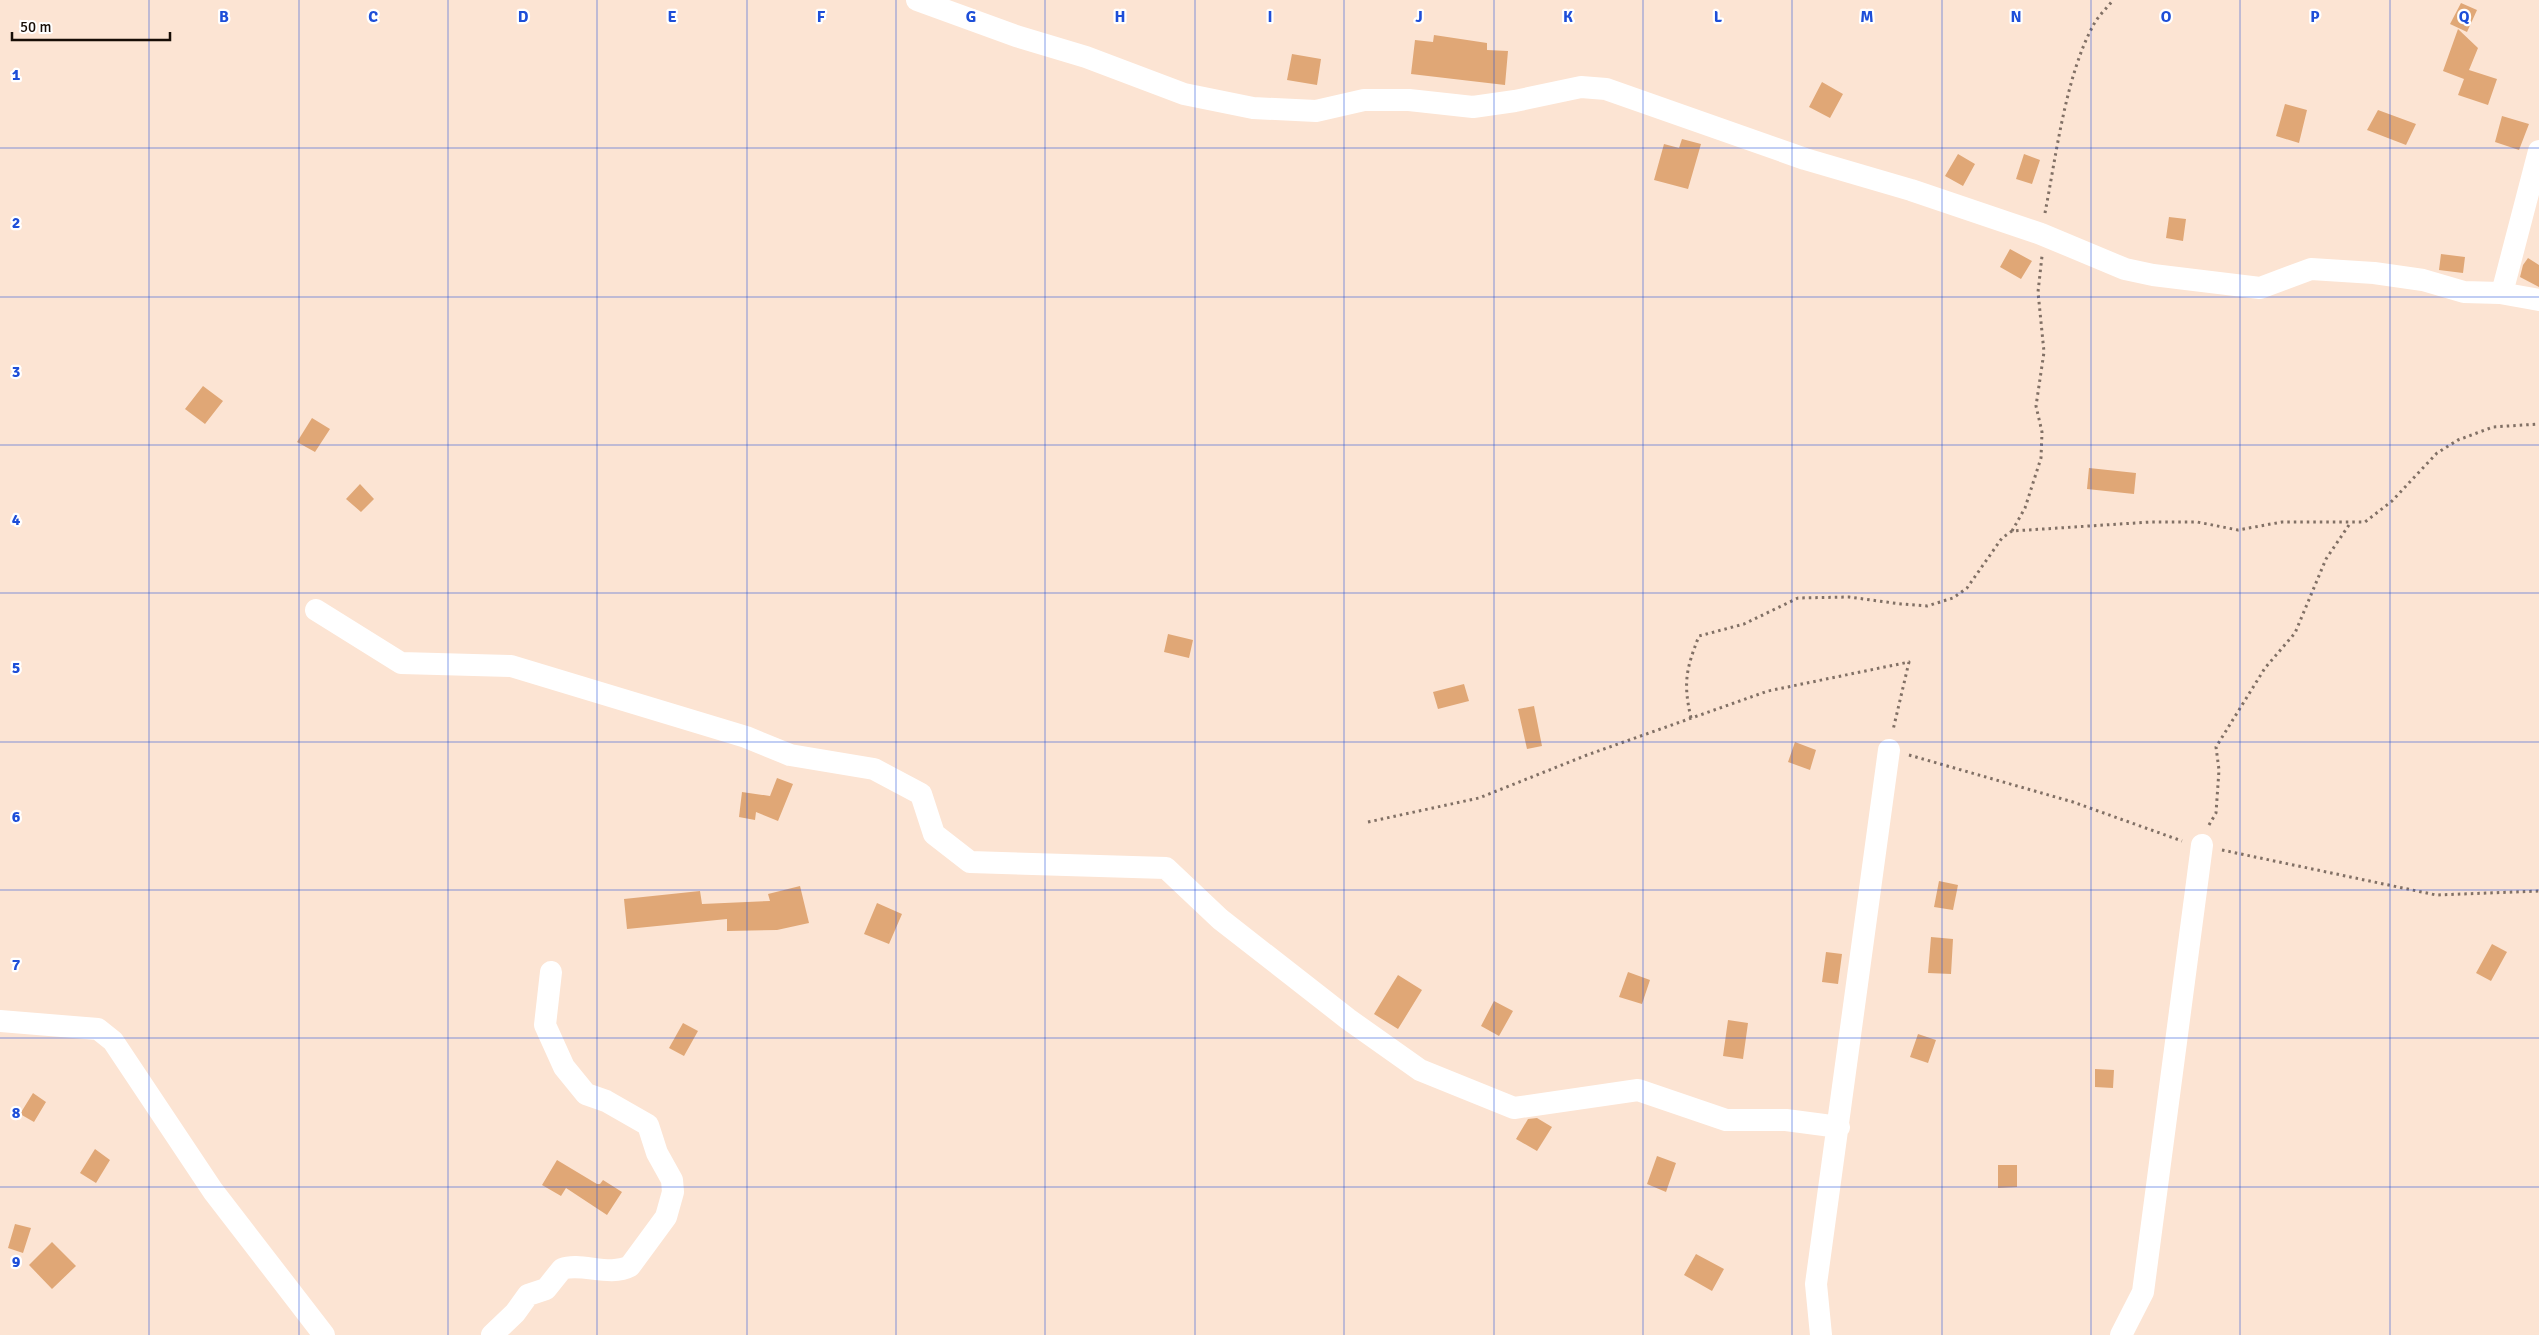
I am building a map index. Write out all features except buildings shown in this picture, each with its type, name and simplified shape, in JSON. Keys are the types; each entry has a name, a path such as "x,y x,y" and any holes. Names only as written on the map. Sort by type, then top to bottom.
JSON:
{"street":[{"path":"923,1 1016,36 1086,57 1184,94 1254,108 1316,111 1364,100 1409,100 1473,107 1515,101 1582,87 1606,89 1805,159 1911,190 2042,234 2125,269 2153,275 2260,288 2311,269 2374,273 2423,280 2464,292 2502,293 2539,300"},
{"path":"2502,293 2539,152"},
{"path":"316,610 401,663 511,666 746,737 790,755 874,769 921,794 934,834 970,862 1166,868 1220,919 1348,1019 1420,1070 1514,1108 1638,1090 1726,1120 1786,1120 1839,1127"},
{"path":"1821,1335 1816,1284 1839,1127 1889,750"},
{"path":"2121,1335 2143,1292 2202,845"},
{"path":"492,1335 515,1313 528,1295 546,1289 562,1269 624,1269 630,1266 666,1217 673,1192 672,1180 657,1154 648,1126 606,1101 586,1094 564,1067 545,1025 551,972"},
{"path":"0,1021 98,1030 113,1041 213,1191 324,1335"}],"path":[{"path":"1691,718 1685,692 1688,665 1699,636 1744,624 1798,598 1849,596 1927,606 1953,598 1967,588 2002,538 2012,531 2025,508 2041,458 2042,432 2036,406 2044,352 2038,292 2044,243 2042,234 2064,112 2082,50 2094,23 2113,0"},
{"path":"2012,531 2151,522 2198,522 2238,530 2282,522 2365,522 2392,501 2437,453 2458,440 2493,427 2539,424"},
{"path":"2202,845 2204,835 2216,813 2219,770 2216,747 2265,668 2295,633 2326,559 2351,522"},
{"path":"1368,822 1480,798 1587,755 1768,691 1909,662 1889,750"}]}
